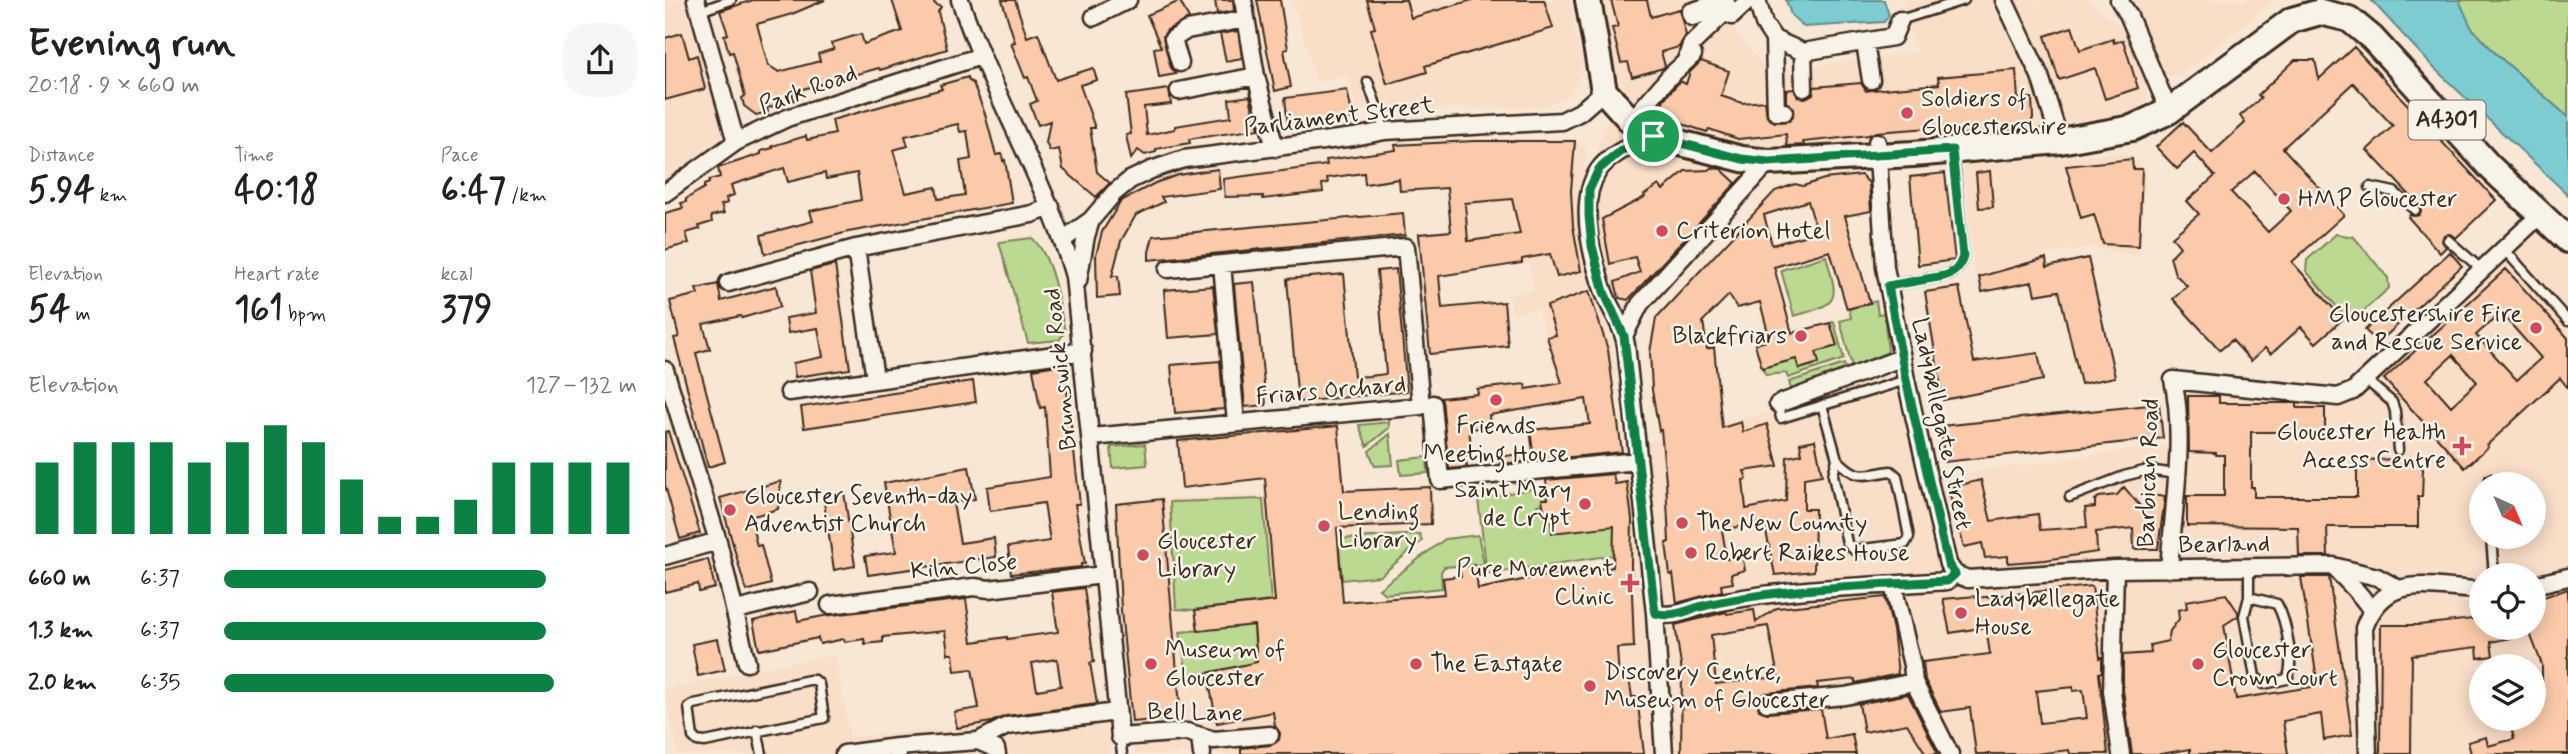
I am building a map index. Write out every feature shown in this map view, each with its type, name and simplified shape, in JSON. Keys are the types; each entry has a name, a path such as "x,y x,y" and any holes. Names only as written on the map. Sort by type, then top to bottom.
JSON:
{"main road":[{"path":"1588,0 1604,91"},
{"name":"A4301","path":"1604,91 1631,121 1653,136 1742,159 1769,162 1878,149 1952,150 2060,141 2132,128 2169,111 2292,20 2320,6 2349,19 2372,38 2490,167 2568,240"}],"street":[{"name":"Brunswick Road","path":"960,0 981,56 1064,239 1077,291 1120,737"},
{"path":"1094,18 1128,0"},
{"path":"1243,0 1256,76 1275,148"},
{"path":"1631,121 1690,57 1691,45 1723,14 1721,8 1692,17 1690,12 1723,0 1732,16 1749,0"},
{"path":"1757,0 1764,24 1774,39 1776,112 1784,112"},
{"path":"2004,0 2040,76 2060,141"},
{"path":"2119,0 2129,14 2169,111"},
{"path":"698,6 736,142"},
{"path":"1180,63 1173,39 1187,30 1246,19"},
{"path":"1774,39 1803,52 1865,43 1893,37 1900,19"},
{"path":"1865,43 1871,80"},
{"path":"1803,52 1804,88"},
{"name":"Park Road","path":"665,193 736,142 787,118 981,56"},
{"path":"1179,92 1256,76"},
{"name":"Parliament Street","path":"1064,239 1091,220 1122,185 1151,170 1184,159 1385,131 1563,121 1580,112 1604,91"},
{"path":"1653,136 1614,156 1599,169 1589,190 1592,246 1604,292 1624,336 1655,613 1664,754"},
{"name":"Ladybellegate Street","path":"1878,149 1885,267 1901,358 1948,564 1955,574"},
{"path":"1624,336 1640,304 1769,162"},
{"path":"728,283 856,248 1008,219 1051,207"},
{"path":"2366,380 2540,215"},
{"name":"Parliament Street","path":"1077,291 1091,220"},
{"name":"Friars Orchard","path":"1092,437 1421,406 1406,247 1168,270"},
{"path":"856,248 875,379"},
{"name":"Friars Orchard","path":"1222,264 1236,423"},
{"path":"789,392 1083,351"},
{"path":"1778,404 1901,358"},
{"path":"665,370 718,541 747,663"},
{"name":"Barbican Road","path":"2169,569 2178,401 2173,380 2338,397 2353,391 2366,380"},
{"path":"1433,404 1440,480 1638,461"},
{"path":"665,556 718,541"},
{"path":"2333,566 2347,583 2361,594 2371,610"},
{"name":"Bearland","path":"1955,574 1968,579 2115,569 2333,566 2377,577 2399,589"},
{"path":"2115,569 2112,691 2121,754"},
{"path":"1655,613 1664,616 1775,592 1947,581 1955,574"},
{"name":"Kiln Close","path":"830,605 1103,575"},
{"path":"2546,582 2568,577"},
{"path":"1893,585 1914,682 1920,699 1950,754"},
{"path":"2368,754 2364,628 2371,610 2381,597 2399,589 2429,586 2469,589"},
{"path":"736,610 810,592"},
{"path":"1767,703 1845,696 1914,682"},
{"path":"843,754 897,751 978,741 1007,726 1117,712"},
{"name":"Bell Lane","path":"1120,737 1187,732 1214,740 1270,736"},
{"path":"1200,736 1202,754"},
{"path":"978,741 996,749 997,754"}],"lane":[{"path":"698,6 731,0"},
{"path":"1900,19 1964,0"},
{"path":"1368,82 1385,131"},
{"path":"1888,286 1951,274 1961,264 1963,256 1952,150"},
{"path":"2370,187 2394,192 2415,210"},
{"path":"2448,240 2482,270"},
{"path":"2504,248 2568,321"},
{"path":"1778,404 1781,418 1906,380"},
{"path":"2366,380 2392,402 2398,450"},
{"path":"1822,405 1837,458 1849,471 1859,477 1891,471 1897,476 1909,537 1905,544 1854,550 1847,543 1833,475 1837,458"},
{"path":"2070,497 2124,476 2148,470 2176,474"},
{"path":"2249,569 2249,597 2244,616 2255,677 2264,684 2287,679 2291,670 2284,616 2277,604 2249,597"},
{"path":"809,680 815,680 819,684 824,718 757,730 705,742 697,741 693,737 689,707 809,680"},
{"path":"757,730 762,754"},
{"name":"Brunswick Road","path":"1120,737 1122,754"}],"shaded area":[{"path":"665,0 689,0 726,135 665,180"},
{"path":"1293,0 1570,0 1583,69 1570,95 1542,107 1356,110 1348,74 1317,83"},
{"path":"1602,0 1727,0 1737,34 1750,51 1766,66 1783,70 1917,52 1902,0 1994,0 1997,9 2016,0 2087,0 2116,23 2126,35 2148,87 2148,98 2144,106 2128,116 1998,138 1777,152 1724,146 1681,134 1656,123 1635,106 1619,86 1608,60"},
{"path":"2130,0 2275,0 2183,73 2171,76 2162,74 2148,49"},
{"path":"1616,118 1660,147 1747,178 1626,312 1616,312 1609,303 1592,191 1598,147 1607,122"},
{"path":"1474,141 1575,142 1586,148 1583,195 1594,280 1613,348 1617,373 1582,379 1555,359 1537,307 1513,314 1509,295 1534,291 1529,263 1455,273 1447,188 1400,191 1395,145"},
{"path":"2115,153 2131,155 2146,170 2139,256 2095,247 2047,254 1975,276 1963,165"},
{"path":"2540,215 2568,242 2568,566 2546,572 2546,563 2469,563 2469,578 2426,576 2397,582 2374,592 2359,614 2353,632 2351,665 2358,754 1135,754 1132,722 1181,717 1162,499 1430,487 1431,524 1420,524 1420,534 1338,539 1344,601 1443,594 1537,577 1630,566 1630,519 1622,448 1783,409 1897,375 1959,583 1969,587 1998,586 2123,571 2127,557 1972,574 1961,570 1954,561 1930,478 2171,444 2173,380 2338,397"},
{"path":"2568,584 2568,754 2377,754 2373,632 2379,616 2394,599 2419,595 2467,602 2469,640 2546,640 2546,590"},
{"path":"835,654 850,737 957,728 1041,714 1104,708 1111,754 678,754 665,689"}],"green space":[{"path":"2457,0 2568,0 2568,117 2495,53 2471,27"},
{"path":"2336,234 2354,237 2388,278 2389,288 2358,316 2344,315 2306,271 2307,260"},
{"path":"1032,238 1045,256 1054,282 1065,332 1059,340 1028,343 999,242"},
{"path":"1826,256 1833,283 1832,298 1820,308 1794,316 1781,270"},
{"path":"1876,301 1878,314 1884,313 1888,352 1852,367 1840,321 1851,318 1849,309"},
{"path":"1834,322 1844,359 1788,378 1786,373 1766,375 1762,368 1796,359 1799,369 1818,364 1816,352 1837,346 1830,323"},
{"path":"1844,364 1846,372 1792,393 1789,382"},
{"path":"1389,422 1389,428 1367,446 1359,425"},
{"path":"1390,434 1393,465 1375,466 1369,451"},
{"path":"1145,444 1147,465 1113,468 1111,447"},
{"path":"1427,457 1428,473 1401,475 1399,460"},
{"path":"1546,486 1548,499 1543,499 1543,504 1537,505 1538,512 1544,512 1546,521 1614,523 1614,555 1487,574 1478,499"},
{"path":"1263,499 1271,601 1195,610 1176,609 1170,502"},
{"path":"1420,534 1422,541 1380,576 1342,580 1338,539"},
{"path":"1478,535 1484,564 1444,567 1441,572 1442,588 1385,594 1379,589 1445,539"},
{"path":"1254,625 1256,663 1207,673 1188,681 1180,632"}],"water":[{"path":"1786,0 1884,0 1889,15 1884,22 1804,27 1791,15"},
{"path":"2371,0 2459,0 2471,27 2495,53 2568,117 2568,195 2434,68"}],"building":[{"path":"753,0 825,0 792,14 757,24 768,65 779,72 820,61 818,54 834,49 831,43 861,34 864,44 902,31 892,0 933,0 941,7 938,12 947,49 880,70 879,68 792,92 794,100 767,108 768,112 756,115 744,106 742,98 745,96 733,52 729,53 724,35 728,34 720,11"},
{"path":"1002,0 1015,0 1027,37 1038,33 1056,80 1093,68 1097,80 1080,85 1095,128 1090,128 1097,172 1110,183 1096,197 1063,169 1059,149 1050,151 1046,143 1050,121 1038,125 1030,104 1037,101 1011,43 1015,42"},
{"path":"1215,0 1233,0 1234,11 1217,14"},
{"path":"1257,0 1280,0 1288,49 1284,50 1291,87 1275,91"},
{"path":"1367,0 1406,0 1411,18 1472,0 1544,0 1553,28 1425,66 1427,72 1387,84 1371,29 1375,28"},
{"path":"1611,0 1647,0 1651,17 1679,9 1686,35 1679,47 1661,52 1665,66 1663,68 1632,77 1628,62 1621,63 1612,28 1618,27"},
{"path":"1180,1 1189,19 1167,30 1163,36 1170,66 1176,74 1159,77 1154,48 1161,47 1147,15"},
{"path":"2072,27 2080,50 2113,39 2114,43 2123,40 2138,88 2105,99 2095,68 2059,80 2045,36"},
{"path":"1238,31 1242,58 1226,61 1220,34"},
{"path":"682,33 689,58 697,55 705,89 665,100 665,38"},
{"path":"2354,47 2496,200 2456,238 2450,234 2444,235 2442,241 2446,247 2440,253 2408,217 2419,215 2420,206 2367,150 2393,126 2353,83 2283,148 2344,215 2292,262 2343,319 2316,343 2301,327 2271,354 2265,348 2251,361 2232,340 2220,350 2173,299 2187,286 2175,274 2170,257 2180,247 2172,237 2199,214 2187,201 2215,176 2194,153 2177,169 2156,147 2183,122 2212,153 2245,123 2240,116 2261,98 2258,95 2295,60 2315,60 2319,79","holes":["2255,171 2291,211 2268,232 2231,192"]},
{"path":"1701,61 1729,71 1721,96 1742,103 1765,101 1767,117 1775,122 1789,121 1793,117 1793,107 1786,102 1786,90 1794,89 1798,97 1805,98 1813,94 1814,87 1861,83 1866,91 1939,84 1938,77 2016,70 2018,99 2032,98 2033,118 2030,125 2024,129 1944,136 1943,127 1876,132 1787,146 1786,134 1738,139 1673,121 1674,117 1659,112 1664,99 1680,81 1686,84 1690,72"},
{"path":"968,77 973,83 996,155 1002,154 1003,161 1005,160 1012,203 848,232 765,254 761,235 813,221 810,211 861,200 857,173 826,179 825,173 788,182 784,168 731,185 734,195 726,198 727,203 721,205 724,213 711,216 712,222 686,233 689,243 665,250 665,213 683,208 681,203 704,188 709,180 720,177 718,168 761,154 761,151 773,148 772,146 806,136 807,140 835,134 832,120 942,89 940,85","holes":["958,124 960,132 967,131 971,159 960,161 965,195 938,199 936,187 906,193 893,150 908,146 905,136"]},
{"path":"1169,89 1171,104 1144,107 1147,135 1175,129 1175,126 1231,117 1229,99 1250,96 1259,129 1189,139 1190,143 1156,149 1156,152 1145,155 1138,150 1131,159 1126,135 1131,134 1126,95"},
{"path":"1347,90 1353,118 1288,127 1285,98"},
{"path":"1474,141 1575,141 1571,191 1573,226 1581,271 1557,277 1550,254 1522,259 1522,263 1439,276 1442,308 1504,302 1508,346 1430,354 1419,234 1451,231 1447,188 1400,191 1399,179 1365,184 1364,173 1327,178 1328,183 1322,184 1323,192 1263,199 1263,196 1225,197 1223,179 1327,165 1326,160 1396,150 1395,145","holes":["1512,199 1520,234 1468,241 1465,203"]},
{"path":"2132,159 2133,169 2142,169 2139,246 2103,244 2094,214 2081,218 2066,166"},
{"path":"1218,169 1220,189 1161,197 1164,202 1136,215 1121,241 1112,276 1118,276 1120,296 1097,298 1096,255 1102,232 1121,201 1155,183 1178,175"},
{"path":"1721,169 1736,183 1628,300 1619,298 1615,282 1640,272 1635,257 1610,264 1602,219 1645,197 1644,195 1659,185 1663,190 1685,171"},
{"path":"1990,171 1993,207 1979,208 1976,173"},
{"path":"1945,173 1955,260 1918,265 1910,177"},
{"path":"1861,175 1869,183 1871,211 1845,216 1870,303 1847,309 1830,251 1774,267 1792,333 1830,323 1837,346 1816,352 1819,363 1799,369 1796,359 1762,368 1755,344 1770,340 1760,302 1737,308 1729,295 1703,321 1707,349 1714,347 1722,428 1741,422 1743,432 1767,424 1778,466 1744,471 1747,479 1743,480 1746,509 1786,501 1787,457 1802,454 1800,443 1815,440 1822,475 1804,478 1804,509 1815,509 1814,571 1775,575 1764,522 1722,530 1727,559 1742,555 1745,570 1731,574 1733,583 1721,585 1722,591 1677,603 1666,543 1669,542 1661,430 1659,431 1652,390 1650,352 1656,318 1775,191 1824,179","holes":["1808,201 1817,232 1772,245 1764,215"]},
{"path":"1403,213 1405,235 1149,260 1153,236"},
{"path":"2450,252 2462,266 2378,343 2365,330"},
{"path":"2046,258 2047,267 2088,258 2115,377 2081,384 2059,291 2035,295 2032,282 1982,292 1979,277"},
{"path":"835,265 850,369 795,377 793,363 823,357 818,328 788,333 786,318 816,313 810,271"},
{"path":"1396,269 1407,391 1298,402 1287,279 1344,274 1354,377 1370,376 1386,374 1377,271"},
{"path":"2506,269 2568,338 2568,388 2560,378 2465,468 2384,379","holes":["2501,313 2541,358 2517,380 2476,335","2453,355 2477,382 2451,406 2427,379"]},
{"path":"1254,282 1266,405 1245,407 1234,284"},
{"path":"718,284 721,301 776,286 780,307 742,318 741,316 703,324 710,349 696,353 725,462 708,467 674,338 679,337 670,301 698,294 696,289"},
{"path":"1213,286 1218,334 1168,338 1164,290"},
{"path":"1959,287 1974,362 2038,353 2043,380 1943,400 1925,292"},
{"path":"1589,291 1608,350 1622,452 1500,464 1499,457 1533,452 1530,430 1590,424 1586,399 1489,415 1490,427 1469,429 1472,454 1465,454 1467,467 1449,469 1441,398 1478,394 1477,389 1525,384 1526,389 1562,383 1547,337 1556,335 1547,306"},
{"path":"1220,361 1224,409 1175,413 1171,365"},
{"path":"1064,364 1080,504 1075,504 1085,564 1081,564 1081,567 1011,574 1008,547 1050,541 1044,503 990,511 987,487 1050,477 1045,407 1040,408 1033,369"},
{"path":"973,381 976,402 804,428 801,407"},
{"path":"2188,396 2219,396 2219,403 2297,403 2297,408 2325,408 2325,435 2308,435 2308,432 2251,432 2251,487 2254,487 2254,497 2357,497 2357,460 2412,459 2423,469 2422,497 2418,497 2418,527 2327,527 2328,556 2299,556 2298,527 2187,526 2187,496 2224,496 2224,455 2189,452"},
{"path":"2159,404 2163,438 1944,462 1941,426"},
{"path":"1338,426 1344,491 1430,487 1431,524 1337,528 1343,602 1445,594 1443,578 1461,576 1459,567 1475,565 1478,589 1537,577 1613,567 1614,526 1552,533 1551,521 1546,521 1542,499 1548,499 1546,480 1613,474 1615,484 1627,482 1632,519 1634,647 1617,648 1619,678 1629,678 1632,697 1637,697 1644,754 1241,754 1241,748 1271,745 1279,740 1280,733 1275,726 1273,712 1217,723 1207,673 1257,662 1254,625 1198,631 1195,610 1275,601 1265,478 1182,488 1178,441"},
{"path":"668,431 700,533 680,539 665,485 665,432"},
{"path":"969,467 975,499 953,503 960,543 994,538 996,557 868,575 865,556 896,552 884,483"},
{"path":"1981,480 1991,521 2038,514 2040,530 2087,527 2085,508 2095,507 2095,500 2099,497 2117,495 2124,487 2144,511 2145,494 2165,497 2158,549 2134,549 2133,528 2096,532 2097,552 2008,563 2008,556 1985,558 1982,543 1964,547 1948,488"},
{"path":"781,481 778,509 750,517 757,546 761,545 771,584 746,591 720,498"},
{"path":"844,492 855,566 834,570 823,495"},
{"path":"1162,499 1181,718 1132,722 1121,610 1116,504"},
{"path":"708,559 715,588 699,592 698,584 665,592 665,570"},
{"path":"2301,577 2329,577 2352,735 2324,740 2321,714 2283,721 2288,754 2190,754 2190,749 2161,754 2132,754 2123,690 2123,655 2151,653 2150,645 2168,641 2170,631 2179,619 2178,610 2187,608 2186,601 2226,594 2238,612 2238,616 2224,625 2236,699 2318,686"},
{"path":"2092,586 2100,658 2102,657 2102,672 2099,673 2108,754 2070,754 2069,750 2036,754 1976,754 1970,708 1941,712 1925,680 1923,662 1990,654 1986,627 1950,633 1943,599","holes":["2073,687 2073,691 2083,690 2087,718 2040,723 2036,691"]},
{"path":"1084,588 1094,662 1090,663 1097,704 1006,716 991,722 957,728 954,712 979,708 972,669 955,671 953,654 948,654 945,631 883,637 883,642 865,644 864,639 845,642 844,639 820,644 818,638 759,650 753,621 796,611 798,621 966,599 972,642 1007,639 1058,632 1052,592","holes":["1057,659 1061,686 1037,690 1032,663"]},
{"path":"2568,589 2568,754 2471,754 2468,742 2486,737 2488,746 2514,739 2512,731 2546,731 2546,654 2538,654 2533,640 2546,640 2546,596"},
{"path":"1885,597 1893,630 1898,674 1855,683 1855,679 1817,683 1818,688 1766,693 1757,699 1759,710 1767,713 1821,709 1826,739 1852,734 1856,754 1681,754 1682,672 1675,625 1726,612 1754,610 1756,622 1777,608","holes":["1768,626 1778,677 1716,684 1711,635"]},
{"path":"2469,619 2469,640 2500,640 2491,642 2493,654 2478,654 2477,647 2412,655 2411,754 2380,754 2381,625 2419,625"},
{"path":"718,639 725,670 698,676 692,644"},
{"path":"1908,694 1938,754 1926,754 1907,724 1864,732 1859,704"}],"place":[{"name":"Soldiers of Gloucestershire","path":"1907,113"},
{"name":"HMP Gloucester","path":"2284,199"},
{"name":"Criterion Hotel","path":"1662,231"},
{"name":"Gloucestershire Fire and Rescue Service","path":"2536,328"},
{"name":"Blackfriars","path":"1801,336"},
{"name":"Friends Meeting House","path":"1496,400"},
{"name":"Gloucester Health Access Centre","path":"2462,446"},
{"name":"Saint Mary de Crypt","path":"1585,504"},
{"name":"Gloucester Seventh-day Adventist Church","path":"730,510"},
{"name":"The New County","path":"1682,523"},
{"name":"Lending Library","path":"1324,526"},
{"name":"Robert Raikes House","path":"1691,553"},
{"name":"Gloucester Library","path":"1143,555"},
{"name":"Pure Movement Clinic","path":"1630,583"},
{"name":"Ladybellegate House","path":"1961,613"},
{"name":"Museum of Gloucester","path":"1151,664"},
{"name":"The Eastgate","path":"1416,664"},
{"name":"Gloucester Crown Court","path":"2198,664"},
{"name":"Discovery Centre, Museum of Gloucester","path":"1590,686"}],"route":[{"path":"1653,136 1742,159 1769,162 1952,150 1963,256 1961,264 1951,274 1888,286 1906,380 1948,564 1955,574 1947,581 1775,592 1664,616 1655,613 1624,336 1604,292 1592,246 1589,216 1589,190 1599,169 1622,150 1653,136"}]}
